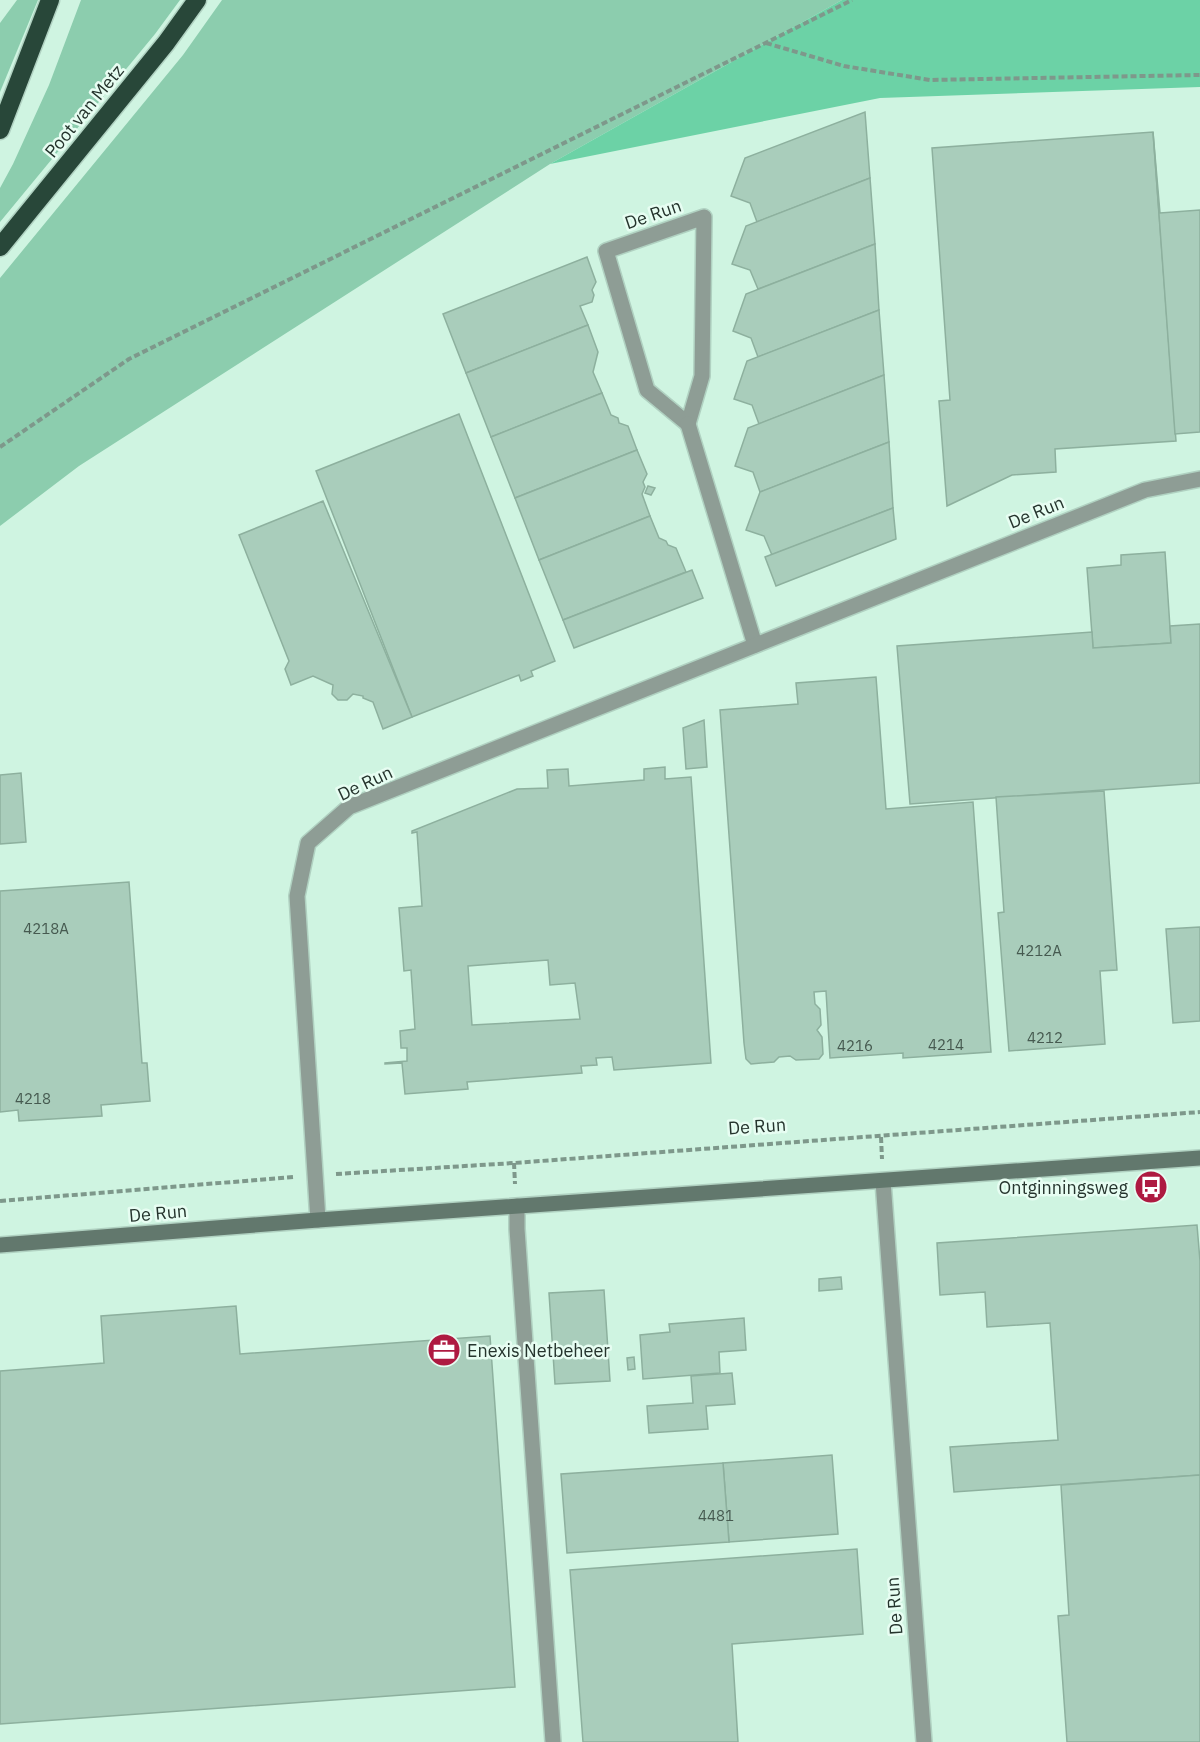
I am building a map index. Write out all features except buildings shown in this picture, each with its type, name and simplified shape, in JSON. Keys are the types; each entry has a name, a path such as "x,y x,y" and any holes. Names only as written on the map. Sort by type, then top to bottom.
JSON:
{"highway":[{"path":"0,130 50,0"},
{"name":"Poot van Metz","path":"0,246 166,44 197,0"}],"street":[{"name":"De Run","path":"704,217 702,376 688,424 647,390 606,251 704,217"},
{"path":"688,424 755,645"},
{"name":"De Run","path":"318,1220 317,1175 297,896 308,843 350,807 1145,490 1200,479"},
{"name":"De Run","path":"0,1245 318,1220 1200,1158"},
{"name":"De Run","path":"883,1181 924,1742"},
{"path":"517,1206 554,1742"}],"path":[{"path":"0,447 129,359 852,0"},
{"path":"765,43 844,66 930,80 1200,75"},
{"name":"De Run","path":"0,1201 317,1175 514,1163 1200,1112"}],"green space":[{"path":"17,0 38,0 0,92 0,23"},
{"path":"81,0 180,0 155,34 0,222 0,188 49,85"},
{"path":"222,0 842,0 550,164 79,466 0,526 0,278 183,55"},
{"path":"842,0 1200,0 1200,87 880,98 550,164"}],"place":[{"name":"Ontginningsweg","path":"1151,1187"},
{"name":"Enexis Netbeheer","path":"444,1350"}]}
